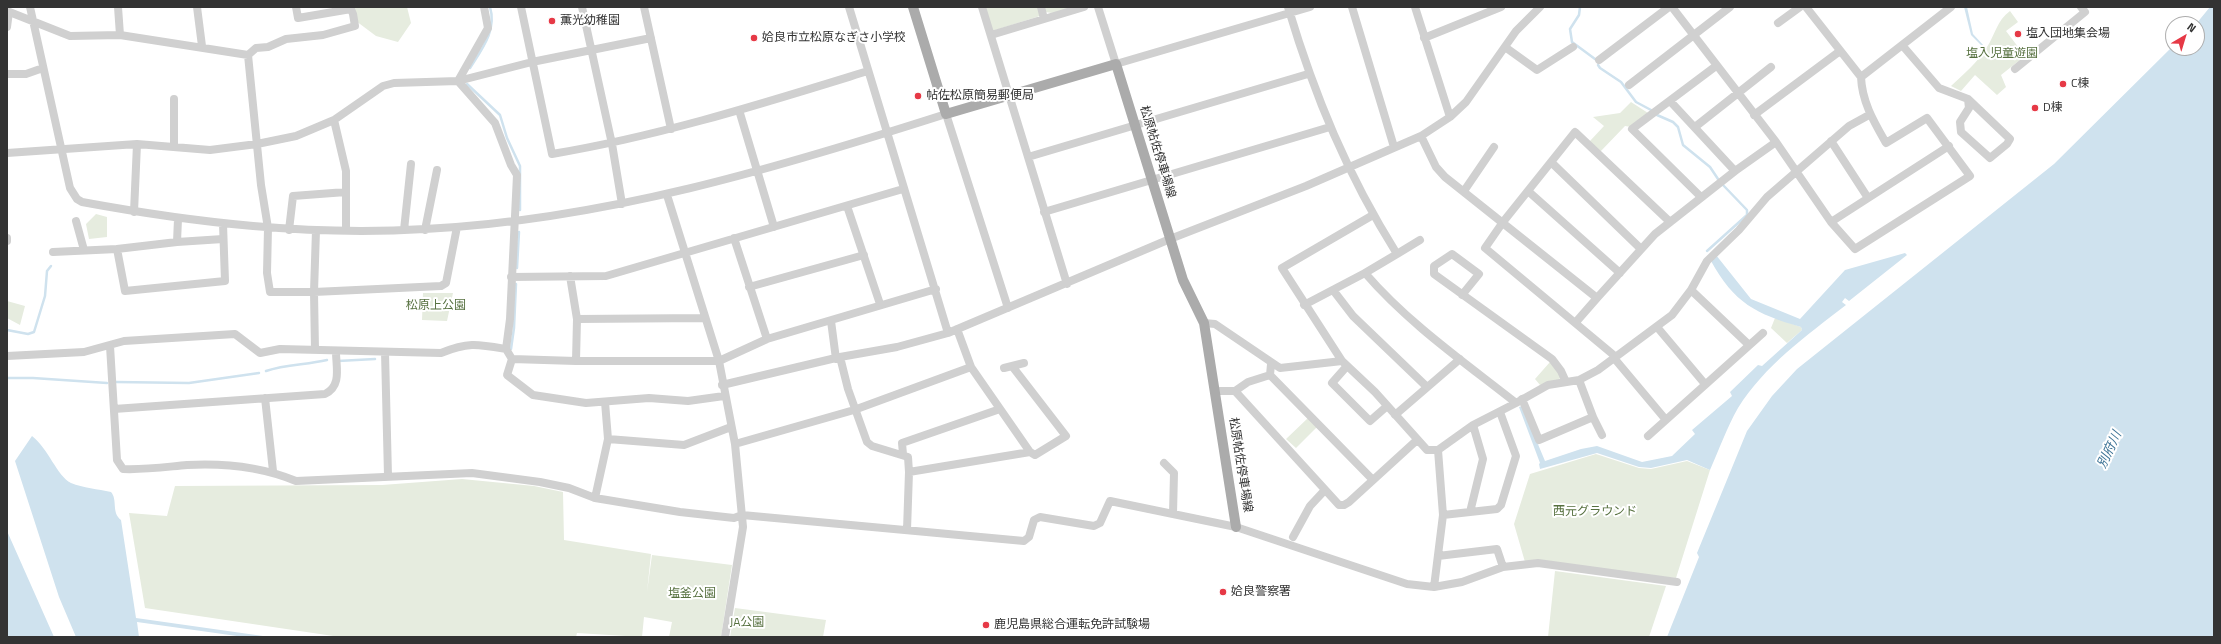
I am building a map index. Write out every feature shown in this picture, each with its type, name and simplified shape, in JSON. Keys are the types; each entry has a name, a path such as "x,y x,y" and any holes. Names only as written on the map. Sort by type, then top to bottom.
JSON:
{"main road":[{"path":"913,7 946,114 1008,94 1116,64"},
{"name":"松原帖佐停車場線","path":"1116,64 1183,280 1204,323 1236,527"}],"street":[{"path":"30,7 60,150 70,188 77,199 82,202 178,219 289,230 425,230 516,221 622,204 667,195 887,133 946,114 1008,308"},
{"path":"118,7 120,35"},
{"path":"197,7 202,46"},
{"path":"248,55 256,48 268,47 286,39 323,35 355,26 350,8 298,18 296,7"},
{"path":"458,81 488,28 484,7"},
{"path":"521,7 552,154 612,144 671,129 868,71"},
{"path":"582,7 590,51 612,144 622,204"},
{"path":"644,7 671,129"},
{"path":"849,7 903,189 936,289 948,334"},
{"path":"982,7 1067,284"},
{"path":"1041,7 1044,20"},
{"path":"991,35 1084,7"},
{"path":"1098,7 1116,64 1289,10 1310,7"},
{"path":"1352,7 1394,147"},
{"path":"1415,7 1450,118"},
{"path":"1424,38 1501,7"},
{"path":"722,385 838,358 897,347 948,334 1170,239 1306,186 1421,136 1450,118 1466,102 1516,31 1540,7"},
{"path":"1599,60 1669,7"},
{"path":"1672,7 1797,170 1831,222 1855,249 1970,176 1927,118 1886,143 1869,115 1861,87 1861,77 1806,7"},
{"path":"1629,85 1730,7"},
{"path":"1778,24 1800,7"},
{"path":"1861,77 1950,7"},
{"path":"2015,69 2084,12 2081,7"},
{"path":"1289,10 1308,74 1347,167 1373,216 1397,254"},
{"path":"7,28 8,12 70,36 120,35 202,46 248,55"},
{"path":"7,153 137,144 210,150 257,144 296,136 334,120 388,84 458,81 532,62 650,38"},
{"path":"1902,45 1939,88 1968,99 2010,139 2007,144 1990,158 1960,132 1960,122 1970,108 1968,99"},
{"path":"1505,47 1537,70 1573,46"},
{"path":"1754,115 1840,51"},
{"path":"248,55 257,144 268,228 267,273 270,292 314,292 441,286 446,283 457,227"},
{"path":"1701,197 1632,129 1716,66"},
{"path":"1695,127 1771,66"},
{"path":"7,74 26,74 43,68"},
{"path":"1028,157 1135,124 1308,74"},
{"path":"458,81 496,123 511,165 517,175 516,221 511,277 510,319 506,349 512,359 508,375 533,395 586,403 649,398 688,401 724,396"},
{"path":"174,99 174,147"},
{"path":"1670,101 1735,171"},
{"path":"739,110 774,227"},
{"path":"1373,216 1282,268 1304,305 1344,363 1375,392 1386,407 1427,450 1438,450 1473,425 1500,412 1548,385 1579,380 1615,357 1657,327 1672,315 1691,290 1707,261 1739,230 1767,197 1849,126 1869,115"},
{"path":"334,120 346,171 346,230"},
{"path":"1044,212 1330,127"},
{"path":"1666,420 1615,357 1576,322 1485,248 1503,222 1575,132 1670,222"},
{"path":"1421,136 1436,167 1597,298"},
{"path":"1831,141 1868,198"},
{"path":"1576,322 1641,249 1670,222 1735,171 1776,142"},
{"path":"134,212 137,144"},
{"path":"1831,222 1949,146"},
{"path":"1464,191 1494,147"},
{"path":"1551,162 1641,249"},
{"path":"404,230 411,164"},
{"path":"425,230 437,170"},
{"path":"511,277 606,276 903,189"},
{"path":"1528,191 1620,273"},
{"path":"289,230 294,196 346,192"},
{"path":"667,195 719,361 724,396 735,444 743,527 725,637"},
{"path":"847,206 880,304"},
{"path":"177,242 178,219"},
{"path":"76,221 84,250"},
{"path":"117,249 125,291 225,280 223,224"},
{"path":"315,350 314,292 316,230"},
{"path":"734,238 748,287 766,339"},
{"path":"53,252 117,249 177,242 223,239"},
{"path":"1304,305 1365,273 1420,240"},
{"path":"1462,295 1479,274 1452,254 1434,266 1434,274 1462,295 1552,359 1561,371 1566,382"},
{"path":"748,287 864,255"},
{"path":"1365,273 1387,299 1460,359 1519,401 1539,440 1593,417"},
{"path":"570,276 578,319 576,361"},
{"path":"512,359 576,361 719,361 766,339 831,321 880,304 936,289"},
{"path":"1333,290 1353,316 1427,387"},
{"path":"1691,290 1749,345"},
{"path":"578,319 706,318"},
{"path":"831,321 838,358 854,410 867,442 872,446 903,454 908,457 909,472 907,530"},
{"path":"1204,323 1215,324 1256,351 1271,364 1280,368 1344,363"},
{"path":"1657,327 1705,384"},
{"path":"957,329 971,367 1030,452 1035,455 1066,436 1008,367 1024,363"},
{"path":"1648,436 1763,333"},
{"path":"7,356 84,352 124,341 235,334 260,353 280,349 336,352 440,353 461,345 477,344 506,349"},
{"path":"110,346 117,460 122,469 152,469 205,464 273,471 296,480 472,473 540,482 569,488 596,498 680,512 734,518 742,515 1024,541 1029,537 1034,520 1040,517 1094,526 1100,523 1110,501 1236,527 1288,546 1342,561 1407,584 1434,587 1462,582 1503,567 1538,563 1677,582"},
{"path":"114,409 325,394 333,390 337,383 336,352"},
{"path":"385,352 388,476"},
{"path":"1394,415 1460,359"},
{"path":"1344,363 1332,382 1370,421 1386,407"},
{"path":"1271,364 1270,375 1373,480"},
{"path":"735,444 854,410 971,367"},
{"path":"1215,391 1235,391 1248,382 1270,375"},
{"path":"1579,380 1593,417 1602,435"},
{"path":"1235,391 1291,451 1324,491 1338,505 1344,505 1417,440"},
{"path":"265,398 273,471"},
{"path":"596,498 608,439 606,402"},
{"path":"903,454 902,443 1000,409"},
{"path":"1443,515 1496,509 1501,505 1516,456 1500,412"},
{"path":"1470,512 1483,459 1473,425"},
{"path":"608,439 684,445 731,427"},
{"path":"1434,587 1443,515 1438,450"},
{"path":"909,472 1030,452"},
{"path":"1164,463 1174,473 1174,514"},
{"path":"1293,537 1310,506 1324,491"},
{"path":"1438,556 1497,549 1503,567"}],"green space":[{"path":"353,7 407,7 411,23 398,42 376,36 356,21"},
{"path":"985,7 1038,7 1040,16 992,31"},
{"path":"1043,7 1073,7 1052,13 1045,12"},
{"name":"塩入児童遊園","path":"2010,11 2018,22 2006,31 2025,56 2001,75 2006,87 1997,95 1975,75 1961,91 1951,86 1983,53 1999,23"},
{"path":"1631,102 1648,113 1631,127 1625,126 1600,152 1589,142 1604,126 1593,117 1620,113"},
{"path":"96,214 107,217 107,237 89,239 86,224"},
{"name":"松原上公園","path":"423,293 453,293 447,321 422,320"},
{"path":"7,301 25,306 20,325 7,318"},
{"path":"1775,318 1801,327 1802,330 1787,343 1771,328"},
{"path":"1550,362 1561,376 1559,380 1540,385 1535,379"},
{"path":"1308,418 1317,427 1296,448 1286,439"},
{"name":"西元グラウンド","path":"1596,454 1639,468 1651,469 1687,461 1710,470 1676,578 1525,562 1514,524 1530,474"},
{"name":"塩釜公園","path":"462,479 534,486 563,492 564,540 651,554 647,592 652,555 732,565 721,637 669,637 672,622 644,617 642,637 577,633 576,637 340,637 145,608 129,513 167,516 175,486 382,485"},
{"path":"1555,571 1666,586 1649,637 1548,637"},
{"name":"JA公園","path":"735,608 826,620 823,637 730,637"}],"water":[{"path":"1964,7 1967,7 1973,34 1985,47 1984,48 1971,35"},
{"name":"別府川","path":"2210,7 2214,7 2214,637 1667,637 1699,557 1697,553 1747,431 1772,396 1797,369 2054,164 2165,54 2165,56 2205,56 2205,16 2203,16"},
{"path":"1905,253 1907,255 1849,301 1845,298 1842,302 1846,305 1787,352 1761,378 1749,392 1734,415 1710,470 1687,460 1651,468 1639,467 1597,453 1540,469 1540,463 1519,407 1522,406 1545,461 1581,449 1597,446 1642,462 1672,456 1695,434 1692,430 1732,396 1730,392 1758,365 1762,366 1802,330 1801,327 1771,317 1759,311 1738,297 1728,287 1711,261 1716,255 1751,299 1800,319 1845,270"},
{"path":"32,436 43,447 61,474 71,483 111,492 113,495 115,510 121,520 136,618 270,637 244,637 137,622 139,637 76,637 59,597 15,461"},
{"path":"7,531 54,637 7,637"}],"waterway":[{"path":"470,68 490,31 492,24 490,7"},
{"path":"1580,7 1579,15 1570,29 1572,42 1595,59"},
{"path":"1598,65 1600,68 1621,82 1636,102 1651,110"},
{"path":"467,84 500,115 507,138 520,166 520,210"},
{"path":"1657,115 1673,122 1678,127 1683,145 1710,167 1718,179"},
{"path":"1707,251 1747,215 1747,210 1723,185"},
{"path":"517,268 519,232"},
{"path":"7,330 28,334 34,332 45,296 47,271 51,266"},
{"path":"511,349 514,328 516,284"},
{"path":"338,361 375,359"},
{"path":"266,371 281,367 327,360"},
{"path":"116,382 189,383 259,373"},
{"path":"7,378 33,378 107,383"}],"place":[{"name":"薫光幼稚園","path":"552,21"},
{"name":"塩入団地集会場","path":"2018,34"},
{"name":"姶良市立松原なぎさ小学校","path":"754,38"},
{"name":"C棟","path":"2063,84"},
{"name":"帖佐松原簡易郵便局","path":"918,96"},
{"name":"D棟","path":"2035,108"},
{"name":"姶良警察署","path":"1223,592"},
{"name":"鹿児島県総合運転免許試験場","path":"986,625"}]}
